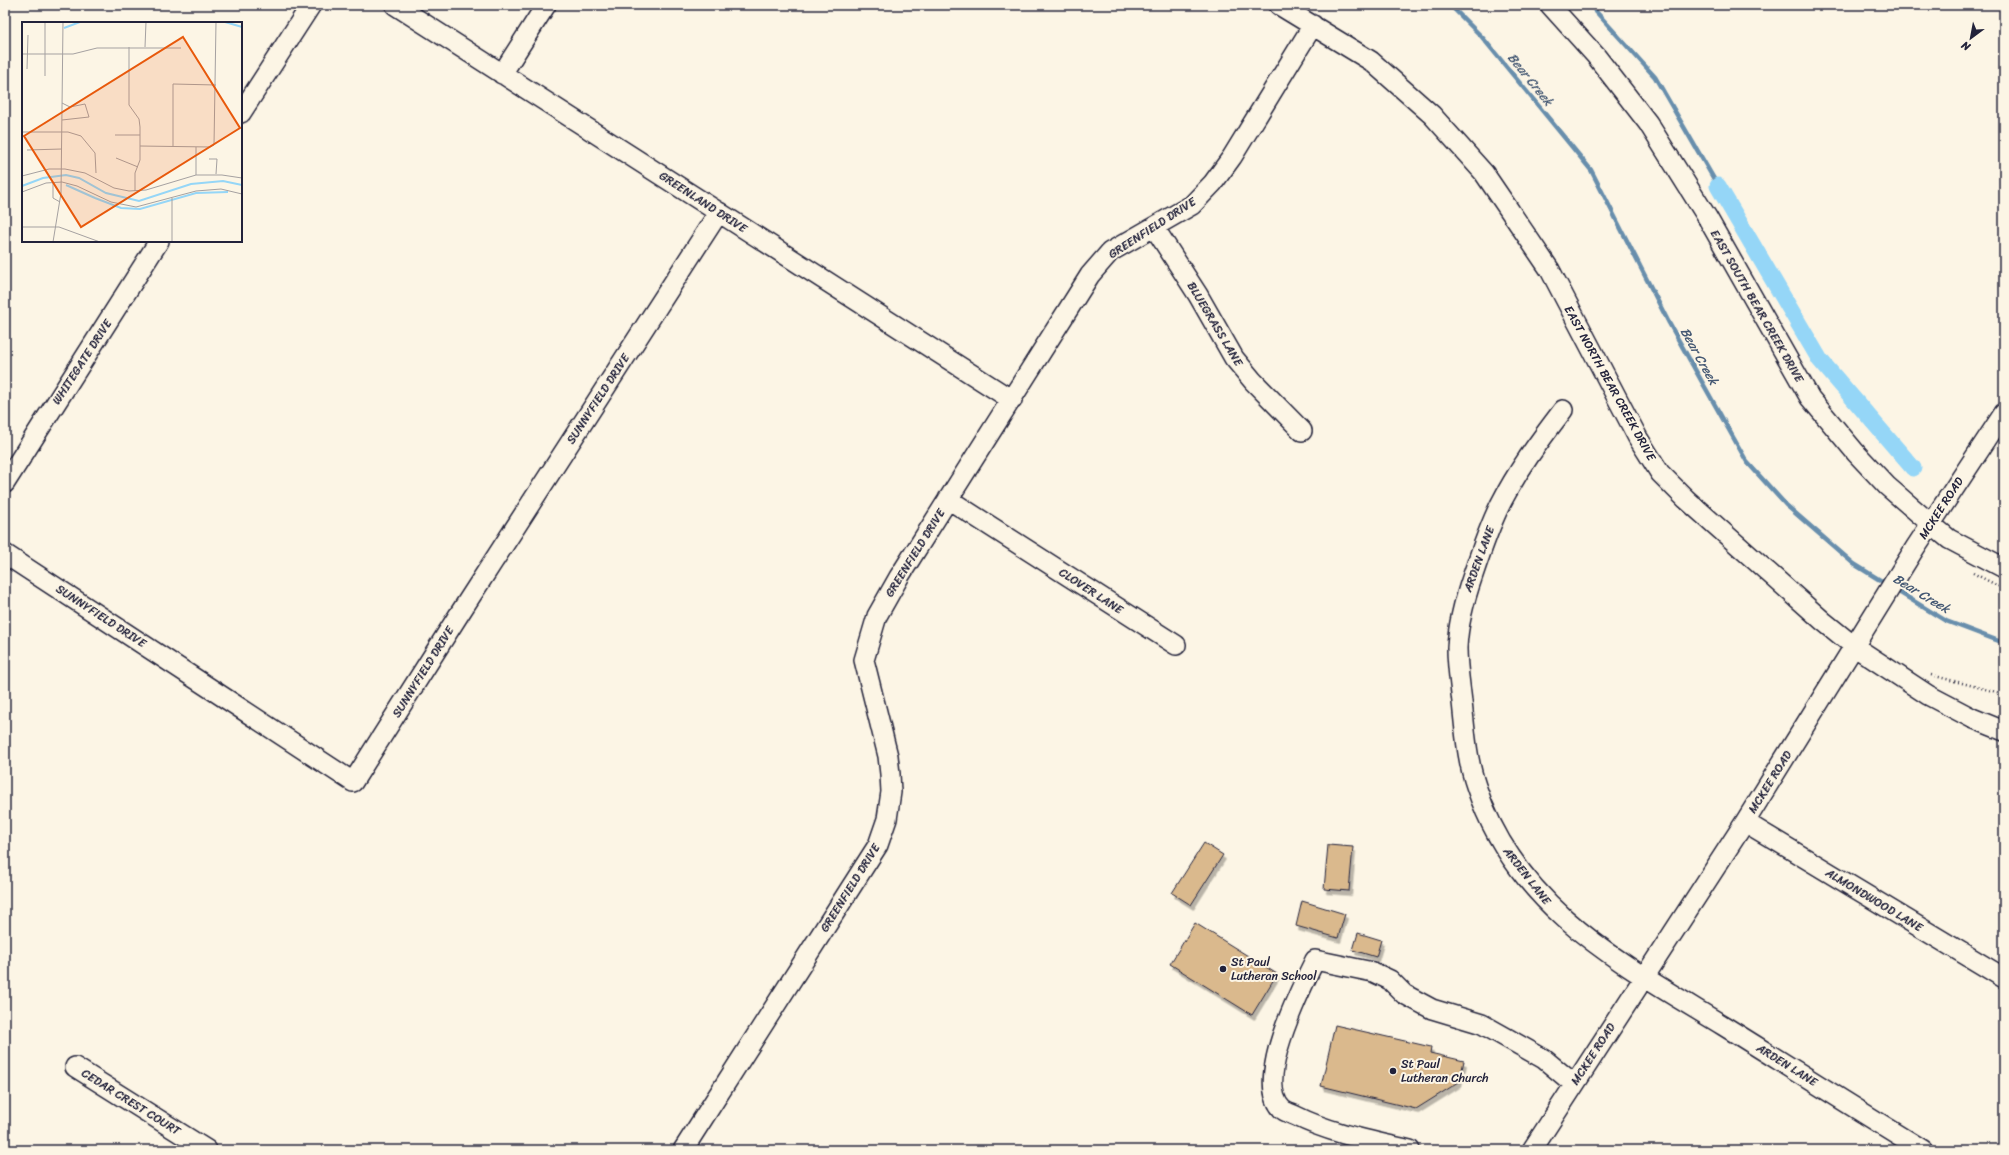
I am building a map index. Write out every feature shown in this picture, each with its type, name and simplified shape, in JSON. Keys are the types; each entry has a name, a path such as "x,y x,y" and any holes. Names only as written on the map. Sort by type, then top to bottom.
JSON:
{"street":[{"path":"242,111 311,5"},
{"name":"GREENLAND DRIVE","path":"395,5 1012,400"},
{"path":"502,74 546,5"},
{"name":"EAST NORTH BEAR CREEK DRIVE","path":"1279,5 1370,61 1432,115 1484,173 1550,270 1638,438 1660,473 1686,499 1822,621 1855,647 1941,702 1972,718 2004,731"},
{"name":"EAST SOUTH BEAR CREEK DRIVE","path":"1550,5 1596,56 1648,123 1707,217 1810,398 1861,459 1887,486 1949,539 2004,568"},
{"name":"GREENFIELD DRIVE","path":"683,1150 878,845 887,819 891,792 888,756 864,660 877,616 899,577 1090,276 1110,252 1192,205 1213,183 1232,157 1313,26"},
{"name":"SUNNYFIELD DRIVE","path":"5,554 353,782 458,616 719,212"},
{"name":"BLUEGRASS LANE","path":"1154,227 1198,295 1234,358 1253,381 1302,431"},
{"name":"WHITEGATE DRIVE","path":"5,483 159,242"},
{"name":"ARDEN LANE","path":"1563,410 1522,466 1499,506 1484,541 1465,600 1457,646 1464,725 1475,783 1483,807 1508,853 1521,872 1566,922 1596,946 1922,1150"},
{"name":"MCKEE ROAD","path":"1532,1150 1745,822 1855,647 1915,548 2004,413"},
{"name":"CLOVER LANE","path":"948,500 1176,645"},
{"name":"ALMONDWOOD LANE","path":"1745,822 2004,978"},
{"path":"1410,1150 1314,1125 1282,1109 1273,1094 1277,1049 1299,992 1315,960 1373,972 1390,980 1404,994 1432,1009 1482,1024 1537,1055 1574,1084"},
{"name":"CEDAR CREST COURT","path":"75,1067 207,1150"}],"path":[{"path":"1905,679 1918,672 2004,694"}],"building":[{"path":"1204,843 1223,855 1191,905 1172,893"},
{"path":"1328,845 1353,847 1349,891 1324,889"},
{"name":"St Paul Lutheran School","path":"1302,901 1345,914 1338,938 1296,926"},
{"name":"St Paul Lutheran School","path":"1195,923 1277,974 1252,1015 1170,964"},
{"path":"1358,933 1381,940 1376,957 1353,950"},
{"name":"St Paul Lutheran Church","path":"1335,1025 1431,1047 1430,1053 1464,1061 1459,1082 1416,1109 1321,1086"}],"waterway":[{"name":"Bear Creek","path":"1450,5 1482,37 1591,170 1669,323 1747,462 1786,505 1854,564 1888,585"},
{"path":"1590,5 1655,77 1718,186"},
{"path":"1718,186 1820,360 1913,468"},
{"name":"Bear Creek","path":"1894,589 1946,621 2004,643"}],"place":[{"name":"St Paul Lutheran School","path":"1223,969"},
{"name":"St Paul Lutheran Church","path":"1393,1071"}]}
